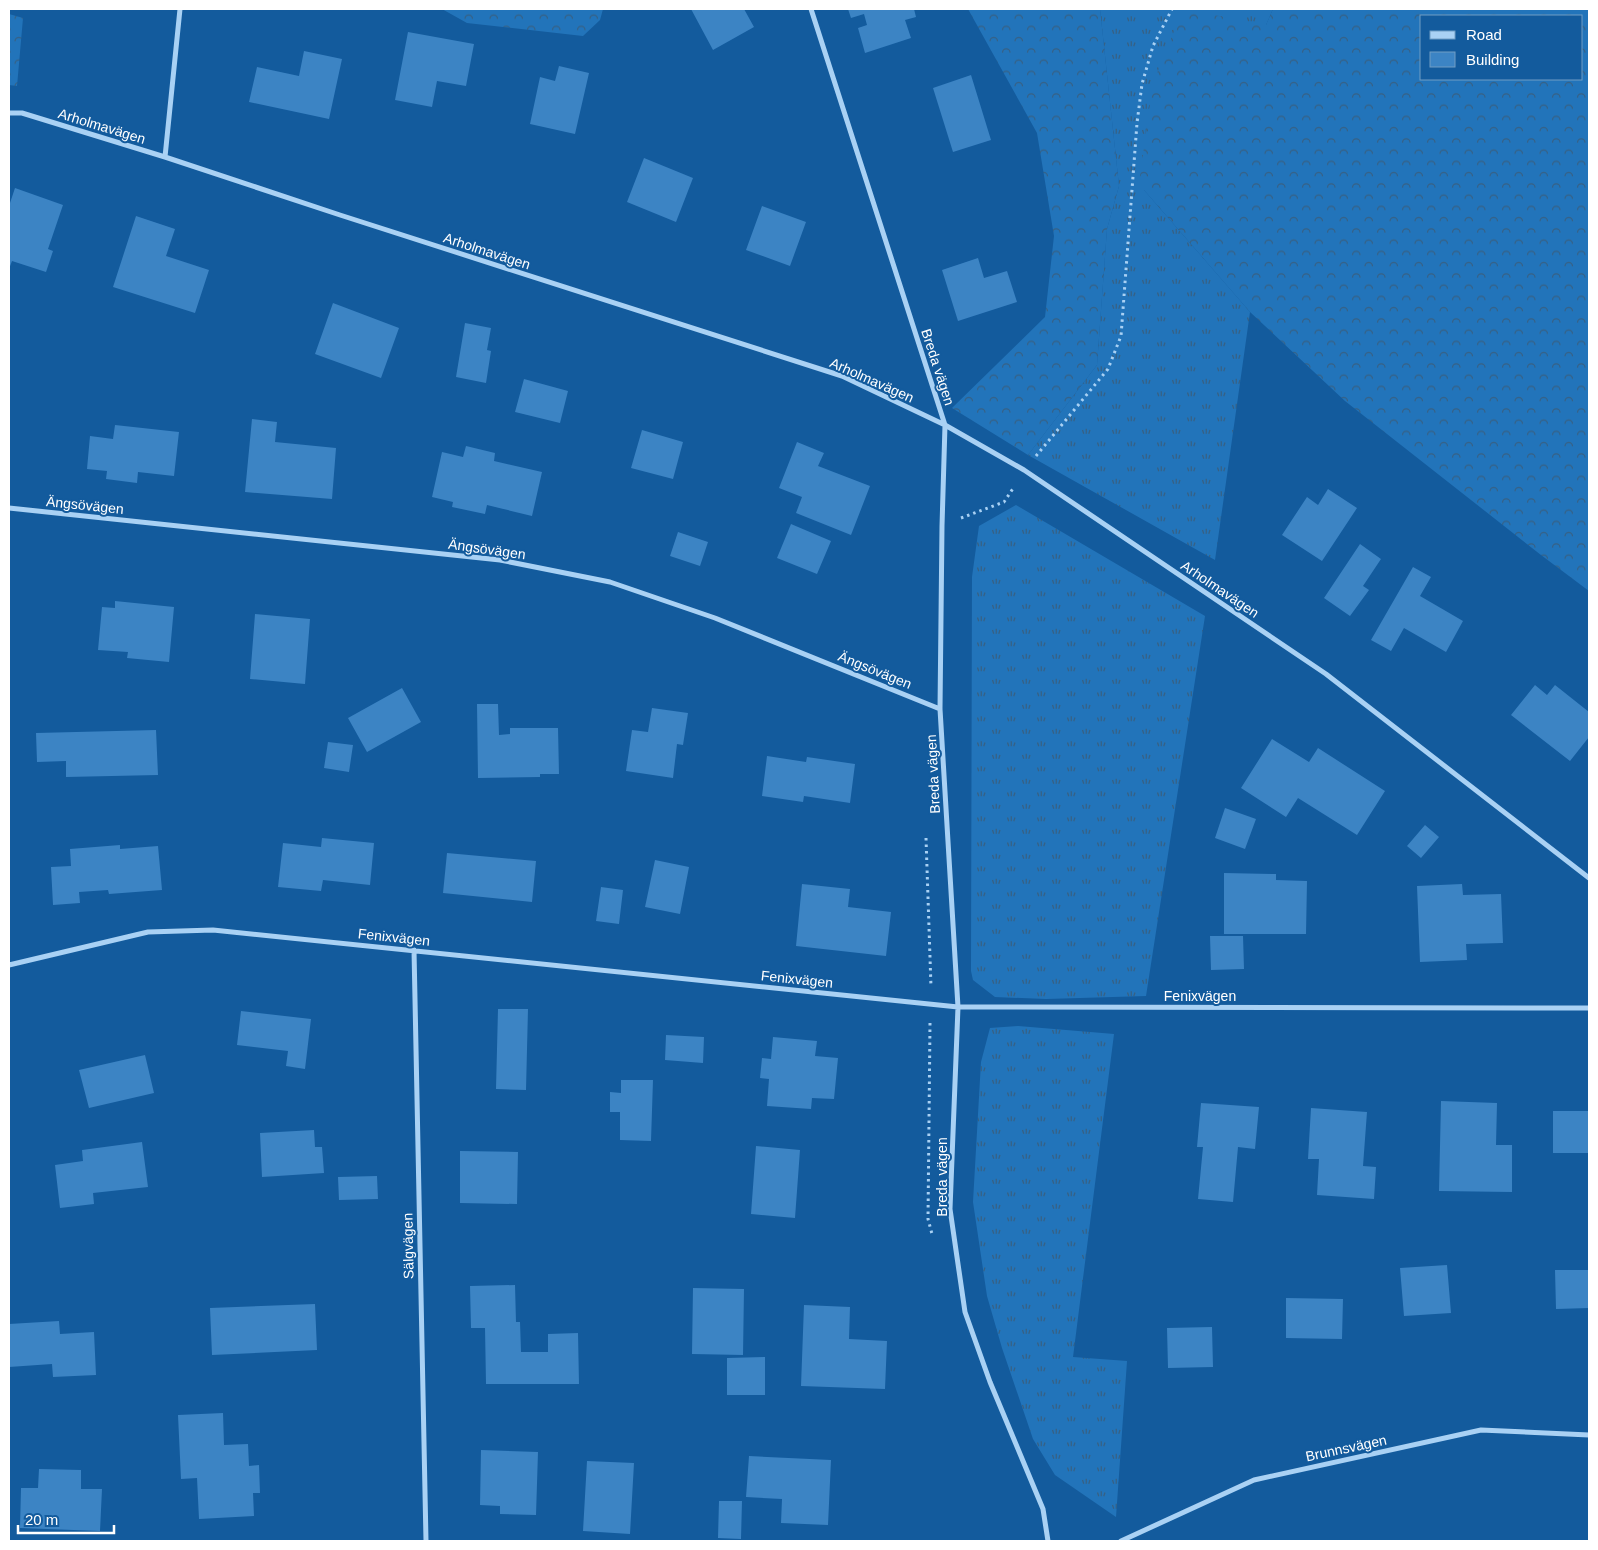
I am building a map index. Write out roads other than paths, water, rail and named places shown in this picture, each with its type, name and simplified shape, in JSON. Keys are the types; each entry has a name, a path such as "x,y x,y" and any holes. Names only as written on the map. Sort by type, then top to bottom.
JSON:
{"street":[{"path":"166,157 180,9"},
{"name":"Breda vägen","path":"811,9 945,425 940,709 958,1007 950,1209 965,1312 993,1390 1043,1509 1048,1541"},
{"name":"Arholmavägen","path":"9,113 22,113 166,157 340,215 842,376 945,425 1024,470 1326,674 1589,878"},
{"name":"Ängsövägen","path":"9,508 500,560 610,582 715,618 940,709"},
{"name":"Fenixvägen","path":"9,965 148,932 213,930 958,1007 1589,1008"},
{"name":"Sälgvägen","path":"414,950 426,1541"},
{"name":"Brunnsvägen","path":"1121,1541 1254,1480 1481,1430 1589,1435"}]}
